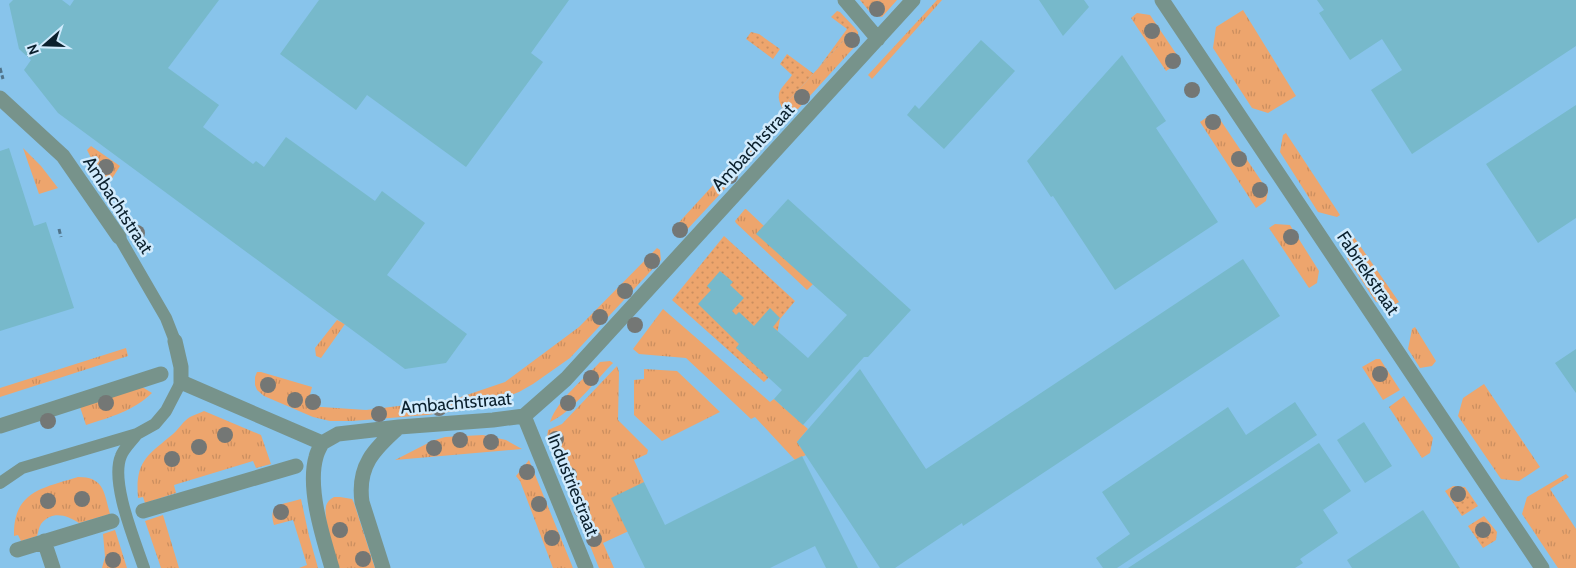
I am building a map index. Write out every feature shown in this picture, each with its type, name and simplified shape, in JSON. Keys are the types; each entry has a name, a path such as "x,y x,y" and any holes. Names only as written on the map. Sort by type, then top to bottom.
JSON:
{"street":[{"path":"845,0 878,39"},
{"name":"Ambachtstraat","path":"322,443 338,434 524,416 566,379 913,0"},
{"name":"Fabriekstraat","path":"1162,0 1542,568"},
{"name":"Ambachtstraat","path":"0,98 63,156 118,237"},
{"name":"Ambachtstraat","path":"175,341 181,367 181,382"},
{"path":"0,426 161,374"},
{"path":"181,382 322,443 316,456 313,471 314,487 322,530 332,568"},
{"name":"Industriestraat","path":"524,416 586,568"},
{"path":"383,568 362,502 362,472 380,444 399,427"},
{"path":"142,511 276,467 296,466"},
{"path":"17,550 112,521"},
{"path":"44,541 53,568"}],"lane":[{"name":"Ambachtstraat","path":"118,237 166,318 175,341"},
{"path":"0,483 22,468 137,434 155,424 166,412 181,382"},
{"path":"137,434 121,456 118,486 144,568"}],"path":[{"path":"59,229 61,237"}],"shaded area":[{"path":"0,0 1576,0 1576,568 0,568"}],"green space":[{"path":"860,0 879,0 869,11"},
{"path":"879,0 897,0 882,17 873,15 869,11"},
{"path":"937,0 942,0 872,79 868,75"},
{"path":"1243,10 1296,96 1268,113 1252,108 1213,48 1216,27"},
{"path":"837,11 840,12 855,28 818,69 847,29 831,17"},
{"path":"1137,13 1150,15 1179,58 1177,64 1166,71 1131,18"},
{"path":"855,28 858,32 858,43 798,109 784,110 782,108"},
{"path":"751,32 759,34 780,49 773,59 746,39"},
{"path":"787,54 813,74 782,108 779,98 780,90 792,75 780,64"},
{"path":"1210,115 1217,115 1268,191 1266,201 1256,208 1200,122"},
{"path":"769,124 772,127 772,138 683,234 677,235 672,230"},
{"path":"1286,133 1340,215 1337,217 1318,212 1280,152 1283,135"},
{"path":"91,146 120,166 108,185 105,185 87,150"},
{"path":"23,148 41,166 58,188 39,194"},
{"path":"745,209 764,226 813,284 807,290 736,223 735,221"},
{"path":"1275,224 1290,225 1319,271 1317,283 1309,288 1269,228"},
{"path":"724,236 795,301 780,319 768,378 764,382 672,300"},
{"path":"1354,237 1399,302 1394,305 1376,302 1347,258"},
{"path":"657,248 660,250 661,260 570,358 519,392 477,408 427,415 330,421 313,417 264,396 257,390 255,385 257,372 261,372 312,387 307,406 366,410 455,399 505,382 579,327"},
{"path":"663,309 770,402 774,399 808,429 797,442 806,455 795,460 755,417 751,419 686,358 639,354 633,349"},
{"path":"337,320 345,324 321,358 316,356 315,348"},
{"path":"1415,327 1436,361 1432,366 1420,368 1408,349 1412,329"},
{"path":"126,348 128,356 0,397 0,388"},
{"path":"1376,359 1380,359 1400,390 1383,400 1362,367"},
{"path":"610,361 613,363 583,396 558,418 550,422 559,405 572,390 600,362"},
{"path":"617,366 619,372 618,420 648,450 647,454 634,460 644,482 631,530 603,543 614,568 599,568 547,438 548,430 562,424"},
{"path":"644,369 677,371 720,412 662,441 634,415 634,380 644,379"},
{"path":"1484,384 1540,467 1519,481 1501,479 1458,416 1463,398"},
{"path":"139,385 152,393 129,409 86,425 79,404"},
{"path":"1404,396 1433,438 1430,453 1422,458 1389,407"},
{"path":"204,411 261,435 271,464 256,468 253,461 174,485 176,493 145,503 143,497 138,498 138,486 141,467 145,460 183,423 192,416"},
{"path":"483,435 506,440 522,449 395,460 432,441 445,437"},
{"path":"529,460 573,568 553,568 520,481 516,476"},
{"path":"1566,474 1569,477 1550,489 1576,529 1576,568 1558,568 1522,514 1527,497"},
{"path":"78,477 93,480 102,487 110,514 79,523 65,516 55,515 41,524 37,536 21,541 18,535 14,536 15,521 19,509 25,500 42,489"},
{"path":"1453,486 1465,487 1478,506 1462,516 1445,491"},
{"path":"334,497 352,499 375,568 338,568 326,512 327,503"},
{"path":"301,499 318,568 299,568 307,565 293,520 274,525 272,518 275,508 278,506"},
{"path":"163,515 179,568 161,568 145,521"},
{"path":"1484,516 1497,532 1496,540 1483,548 1468,526"},
{"path":"115,530 127,568 102,568 105,557 103,534"}],"building":[{"path":"13,0 62,0 70,6 74,0 219,0 168,68 219,105 203,127 253,164 256,161 264,167 286,137 375,201 382,191 425,223 387,275 467,334 446,363 405,369 58,113 24,70 31,60 19,49 9,4"},
{"path":"319,0 569,0 531,53 543,62 466,167 367,95 356,110 280,54"},
{"path":"1039,0 1084,0 1089,7 1063,36"},
{"path":"1317,0 1576,0 1576,46 1412,154 1371,90 1402,70 1382,39 1350,60 1319,13 1324,10"},
{"path":"981,40 1015,71 944,149 907,115 915,105 919,109"},
{"path":"1122,55 1166,121 1156,128 1218,222 1115,290 1053,196 1051,197 1027,161"},
{"path":"1576,105 1576,218 1538,243 1486,164"},
{"path":"9,148 34,226 46,222 74,308 0,331 0,151"},
{"path":"788,199 911,310 868,357 864,357 803,425 774,399 782,390 736,348 739,344 698,304 711,290 707,286 720,271 733,282 730,285 744,298 732,311 736,315 739,312 754,326 770,308 780,318 773,327 808,358 847,315 756,234"},
{"path":"1243,259 1280,316 963,526 962,523 895,568 880,568 797,442 860,369 926,469"},
{"path":"1576,349 1576,393 1555,363"},
{"path":"1295,402 1317,435 1117,568 1103,568 1096,558 1130,534 1102,492 1228,407 1246,435"},
{"path":"1364,422 1392,466 1365,483 1337,440"},
{"path":"1319,443 1351,491 1323,510 1338,533 1300,559 1303,563 1295,568 1128,568"},
{"path":"802,456 858,568 826,568 815,546 770,568 645,568 611,498 644,482 665,525"},
{"path":"1423,510 1460,568 1352,568 1347,560"}]}
